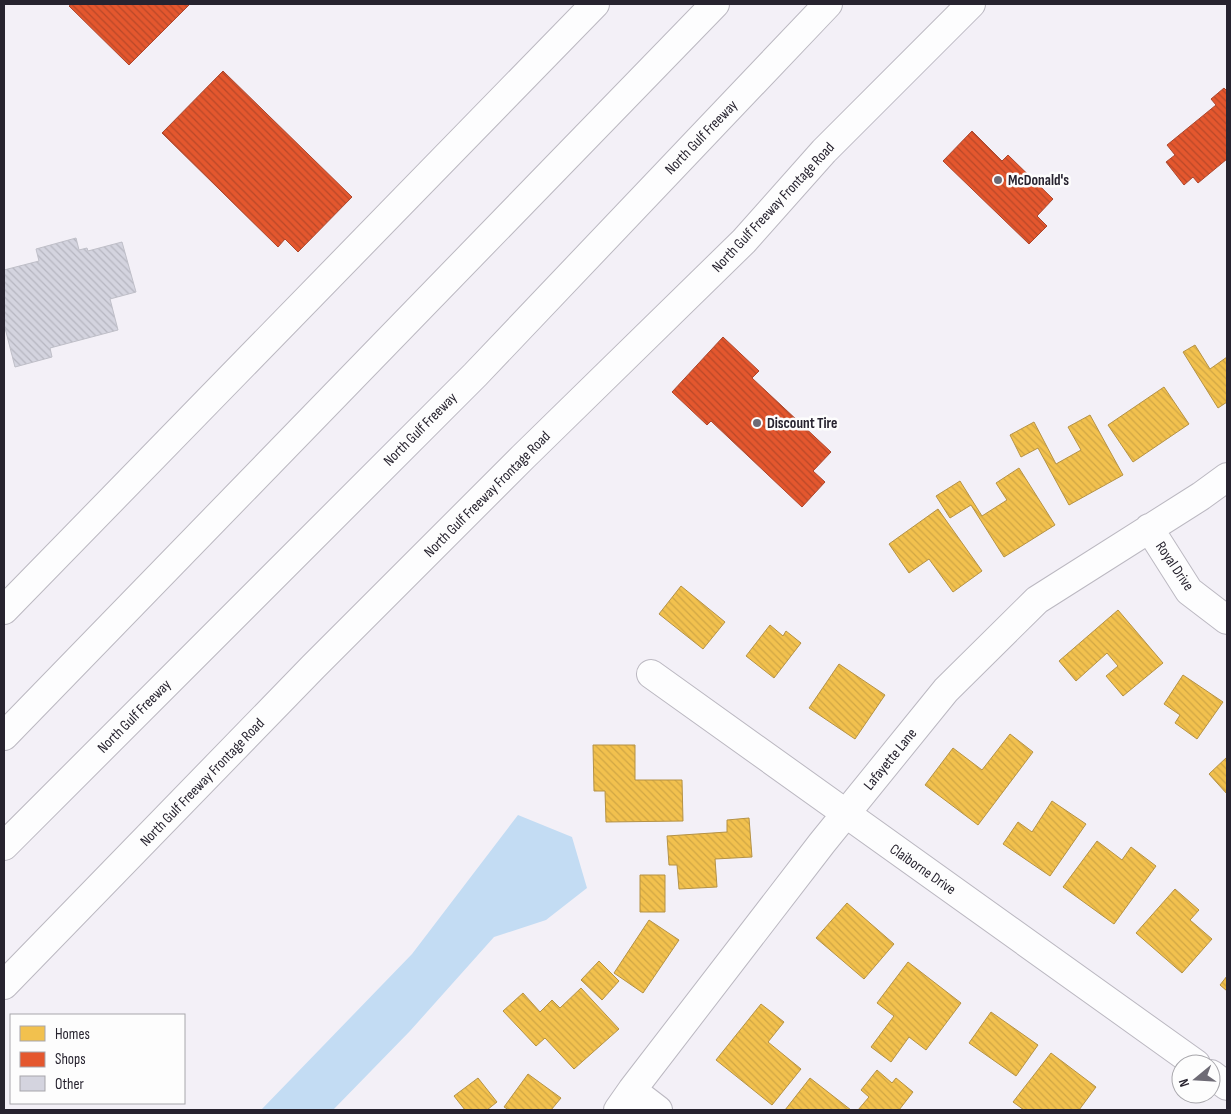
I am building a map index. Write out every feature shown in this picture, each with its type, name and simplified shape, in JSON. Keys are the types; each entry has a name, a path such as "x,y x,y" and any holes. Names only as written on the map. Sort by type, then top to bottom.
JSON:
{"main road":[{"path":"4,610 595,4"},
{"path":"4,736 715,4"},
{"name":"North Gulf Freeway","path":"4,846 475,375 828,4"},
{"name":"North Gulf Freeway Frontage Road","path":"4,985 327,653 523,457 744,241 824,152 970,4"},
{"name":"Lafayette Lane","path":"625,1100 822,842 946,690 1036,600 1227,477"},
{"name":"Royal Drive","path":"1149,528 1189,591 1227,620"},
{"name":"Claiborne Drive","path":"651,674 1182,1054"},
{"path":"625,1100 658,1110"}],"water":[{"path":"518,815 572,837 587,888 546,920 494,937 410,1031 333,1110 261,1110 412,954"}],"building: Homes":[{"path":"1195,345 1210,369 1227,357 1227,402 1218,408 1183,352"},
{"path":"1164,387 1189,424 1133,462 1108,425"},
{"path":"1090,415 1123,475 1069,505 1038,448 1021,457 1010,435 1034,422 1056,464 1081,450 1068,427"},
{"path":"1019,468 1055,525 1004,557 971,505 950,518 936,496 960,481 982,516 1007,500 996,483"},
{"path":"938,509 982,571 953,592 929,559 909,573 889,544"},
{"path":"681,586 725,622 703,649 659,614"},
{"path":"1118,610 1163,663 1123,696 1106,676 1118,666 1107,653 1076,681 1059,661"},
{"path":"770,625 783,636 786,631 801,643 774,678 746,656"},
{"path":"839,664 885,695 855,739 809,708"},
{"path":"1183,675 1223,702 1197,739 1175,723 1180,715 1164,704"},
{"path":"1010,734 1033,752 978,825 925,785 953,748 982,770"},
{"path":"593,745 635,745 635,780 682,780 683,821 606,822 605,791 594,791"},
{"path":"1227,757 1227,794 1209,774"},
{"path":"1052,801 1086,824 1050,876 1003,844 1018,822 1032,832"},
{"path":"749,818 752,857 715,859 717,887 679,889 677,865 669,865 667,836 727,832 727,820"},
{"path":"1097,841 1122,860 1131,847 1156,866 1114,924 1063,887"},
{"path":"640,875 665,875 665,912 640,912"},
{"path":"1175,889 1199,910 1190,920 1212,939 1182,973 1136,933"},
{"path":"847,903 894,944 864,979 816,938"},
{"path":"649,920 679,940 643,993 614,973"},
{"path":"599,961 619,981 602,1000 581,980"},
{"path":"908,962 961,1003 926,1050 909,1037 891,1062 871,1047 894,1016 877,1003"},
{"path":"1227,976 1227,991 1220,985"},
{"path":"581,988 619,1029 574,1069 545,1038 536,1046 503,1011 523,993 540,1012 552,1000 560,1008"},
{"path":"761,1004 784,1022 768,1042 801,1069 772,1105 716,1060"},
{"path":"991,1012 1038,1045 1016,1076 969,1043"},
{"path":"1051,1053 1096,1087 1079,1110 1024,1110 1013,1102"},
{"path":"877,1070 892,1083 896,1078 913,1092 899,1110 858,1110 869,1097 861,1090"},
{"path":"528,1074 561,1098 551,1110 509,1110 504,1107"},
{"path":"478,1078 497,1102 487,1110 465,1110 454,1096"},
{"path":"810,1078 851,1110 785,1110"}],"building: Shops":[{"path":"72,4 190,4 129,65 69,6"},
{"path":"223,71 352,197 298,252 285,239 278,247 162,133"},
{"path":"1224,88 1227,91 1227,159 1198,183 1193,177 1184,185 1166,162 1175,155 1167,145 1216,105 1211,99"},
{"name":"McDonald's","path":"972,131 1002,161 1008,155 1053,199 1037,216 1047,226 1029,244 943,161"},
{"name":"Discount Tire","path":"723,337 759,371 752,378 831,452 813,471 825,482 802,507 711,421 707,425 672,392"}],"building: Other":[{"path":"76,238 79,250 87,248 88,251 122,242 136,292 110,299 118,330 50,348 52,357 15,367 4,324 4,270 39,261 36,249"}],"place":[{"name":"McDonald's","path":"998,180"},
{"name":"Discount Tire","path":"757,423"}]}
